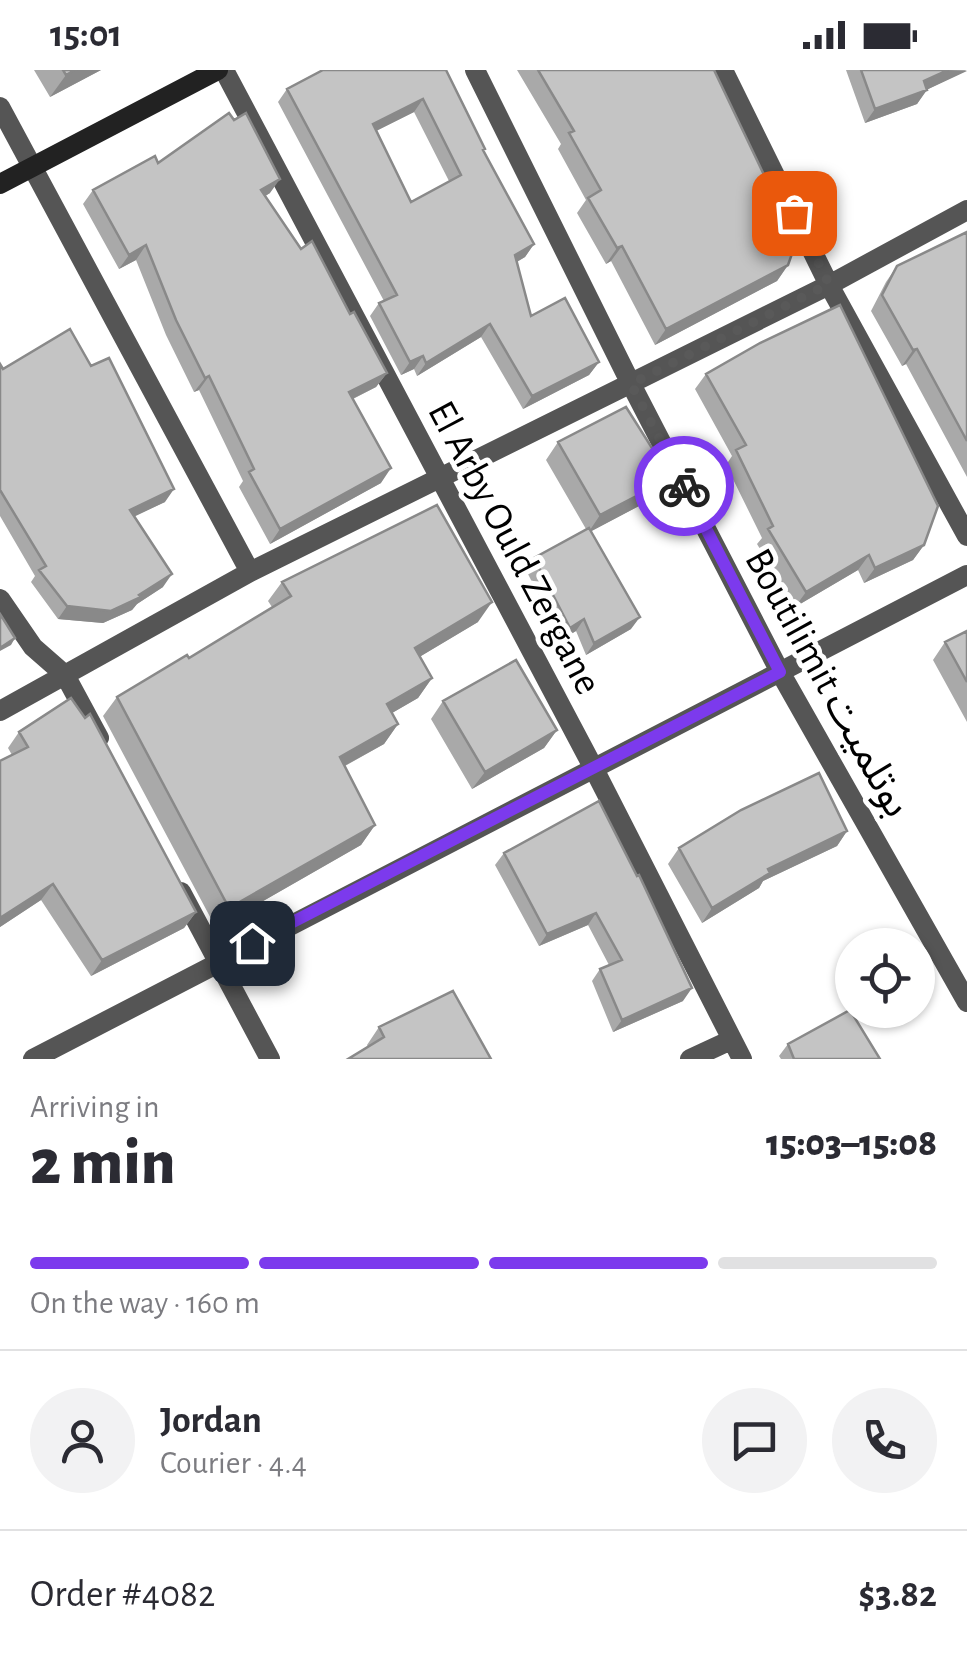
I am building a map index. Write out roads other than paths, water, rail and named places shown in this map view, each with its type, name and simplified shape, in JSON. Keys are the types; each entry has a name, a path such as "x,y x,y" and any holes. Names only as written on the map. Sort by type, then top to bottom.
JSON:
{"street":[{"path":"0,184 221,70"},
{"name":"El Arby Ould Zergane","path":"221,70 593,766 742,1059"},
{"name":"Boutilimit بوتلميت","path":"475,70 780,672 967,1002"},
{"path":"723,70 829,284 967,536"},
{"path":"0,107 250,572"},
{"path":"0,711 250,572 631,384 967,210"},
{"path":"33,1059 967,575"},
{"path":"0,599 34,647 65,675 110,759"},
{"path":"173,877 270,1059"},
{"path":"690,1059 731,1040"}]}
